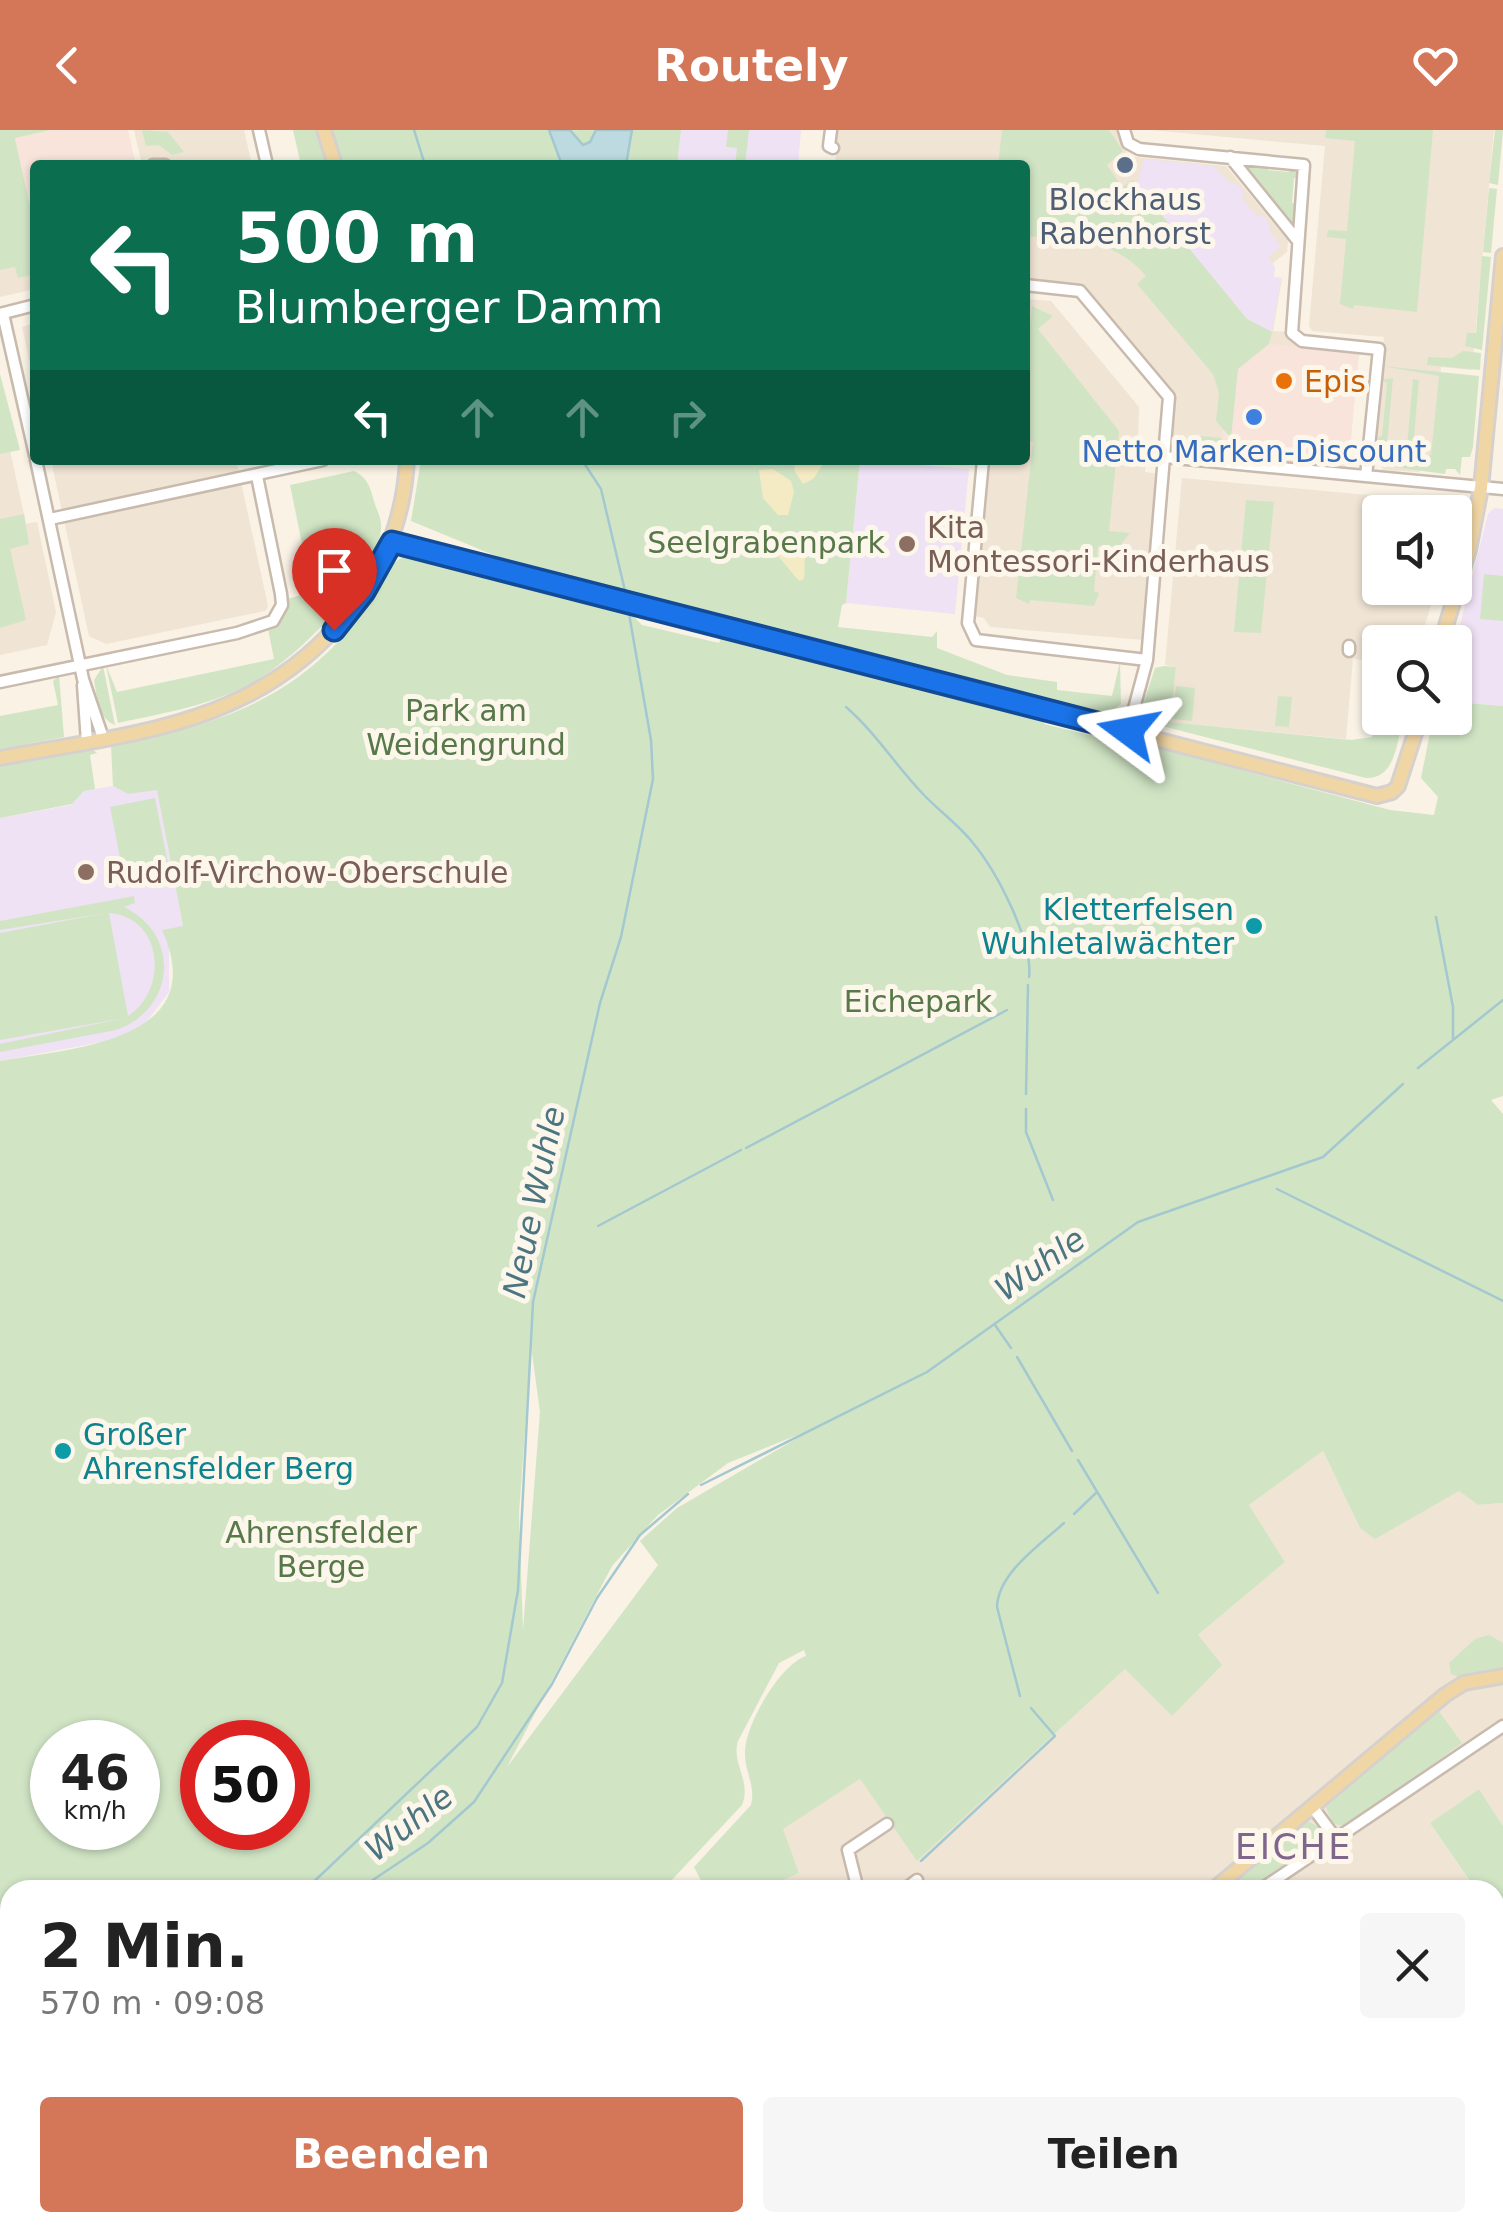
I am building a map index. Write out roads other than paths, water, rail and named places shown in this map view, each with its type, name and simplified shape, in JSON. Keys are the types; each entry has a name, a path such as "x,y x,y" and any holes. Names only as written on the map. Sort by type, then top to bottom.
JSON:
{"main road":[{"path":"324,130 333,160"},
{"path":"1446,625 1469,550 1480,488 1503,256"},
{"path":"0,758 198,718 262,691 296,668 364,592 392,542 406,465"},
{"path":"392,542 1354,792 1386,795 1404,772 1415,735"},
{"path":"1225,1880 1454,1688 1503,1676"}],"street":[{"path":"259,130 266,160"},
{"path":"831,130 829,146 834,148"},
{"path":"1124,130 1128,143 1139,150 1304,165 1294,336 1309,342 1379,349 1366,476"},
{"path":"1230,157 1298,242"},
{"path":"1030,286 1080,291 1168,396 1147,660 1128,731"},
{"path":"30,307 1,314 30,432"},
{"path":"1165,457 1503,490"},
{"path":"38,465 83,680 87,742"},
{"path":"50,519 302,465"},
{"path":"984,465 968,622 976,640 1147,660"},
{"path":"0,682 266,625 282,604 257,476"},
{"path":"83,680 103,738"},
{"path":"1276,1880 1503,1726"},
{"path":"1314,1809 1338,1840"},
{"path":"856,1880 848,1850 887,1824"}],"water":[{"path":"549,130 570,130 583,145 590,142 596,130 632,130 627,160 560,160"}],"waterway":[{"name":"Neue Wuhle","path":"414,130 423,160"},
{"name":"Neue Wuhle","path":"585,465 601,489 626,595"},
{"name":"Neue Wuhle","path":"316,1880 477,1727 502,1683 518,1590 533,1302 600,1003 621,937 653,779 651,740 628,608"},
{"path":"846,707 982,856 1019,926 1029,977"},
{"path":"1436,917 1453,1007 1453,1039"},
{"path":"1026,1094 1028,985"},
{"name":"Wuhle","path":"1418,1068 1503,1000"},
{"path":"746,1148 1007,1010"},
{"name":"Wuhle","path":"701,1485 927,1372 1138,1222 1323,1157 1403,1084"},
{"path":"1026,1109 1026,1132 1053,1200"},
{"path":"598,1226 741,1150"},
{"path":"1277,1189 1503,1301"},
{"path":"995,1325 1011,1348"},
{"path":"1017,1357 1072,1451"},
{"path":"1078,1460 1158,1593"},
{"path":"1074,1514 1097,1492"},
{"name":"Wuhle","path":"373,1880 428,1843 474,1802 552,1684 597,1598 640,1535 688,1494"},
{"path":"1020,1696 997,1607 999,1595 1012,1571 1064,1523"},
{"path":"921,1861 1055,1736 1031,1708"}],"place":[{"name":"Blockhaus Rabenhorst","path":"1125,165"},
{"name":"Epis","path":"1284,381"},
{"name":"Netto Marken-Discount","path":"1254,417"},
{"name":"Kita Montessori-Kinderhaus","path":"907,544"},
{"name":"Rudolf-Virchow-Oberschule","path":"86,872"},
{"name":"Kletterfelsen Wuhletalwächter","path":"1254,926"},
{"name":"Großer Ahrensfelder Berg","path":"63,1451"}],"district":[{"name":"EICHE","path":"1294,1847"}],"park label":[{"name":"Seelgrabenpark","path":"766,542"},
{"name":"Park am Weidengrund","path":"466,727"},
{"name":"Eichepark","path":"918,1001"},
{"name":"Ahrensfelder Berge","path":"321,1549"}]}
